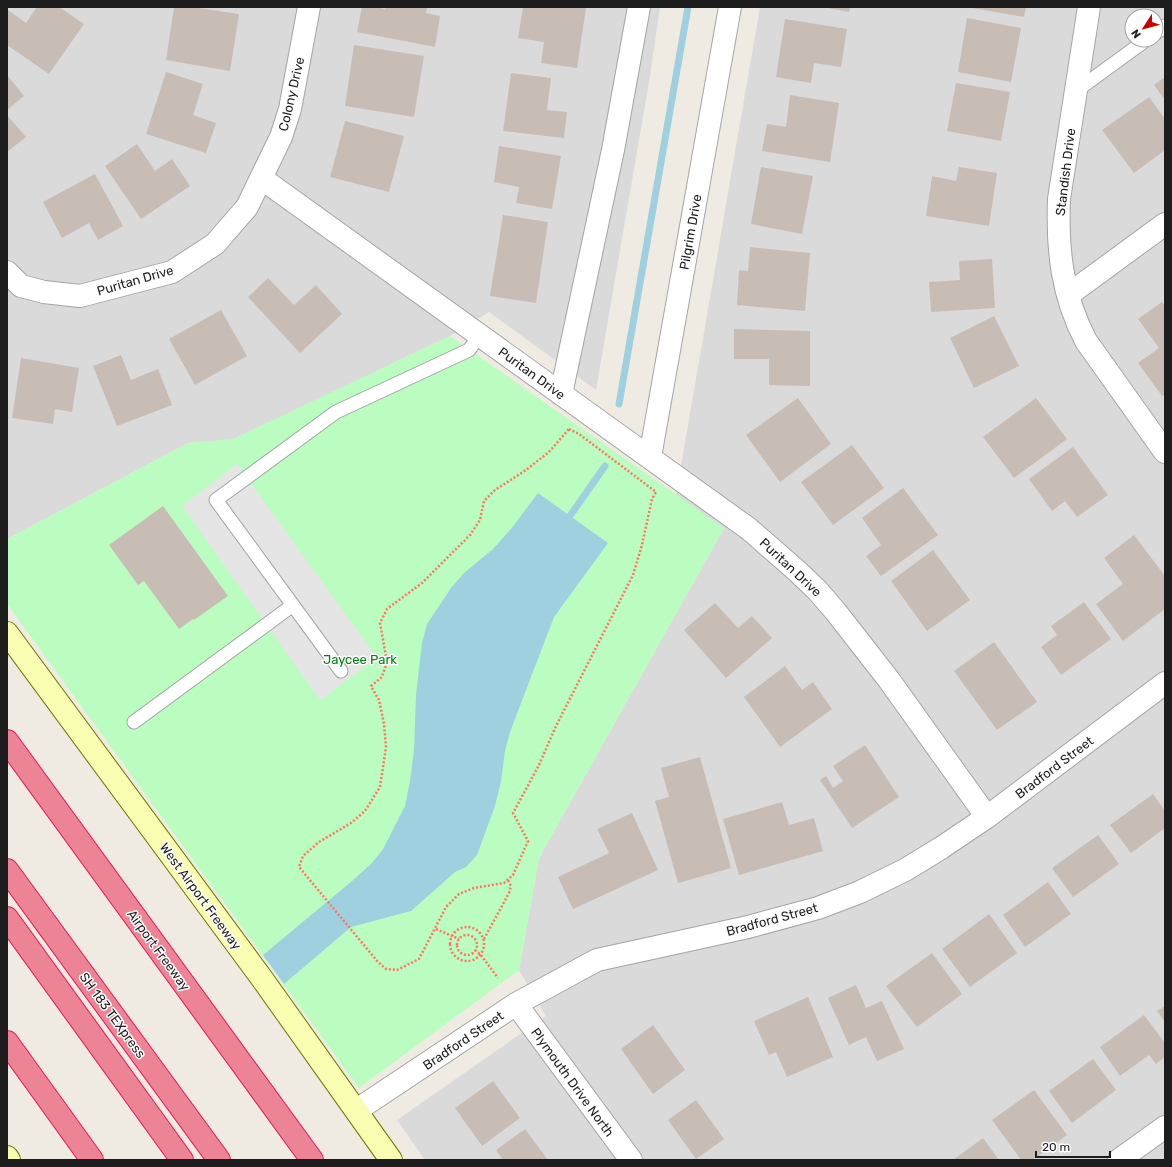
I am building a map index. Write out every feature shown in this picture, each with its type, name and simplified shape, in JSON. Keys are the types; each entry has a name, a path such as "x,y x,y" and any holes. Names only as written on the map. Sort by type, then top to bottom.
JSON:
{"highway":[{"name":"Airport Freeway","path":"7,741 312,1160"},
{"name":"SH 183 TEXpress","path":"7,870 219,1160"},
{"path":"7,918 182,1160"},
{"path":"7,1042 92,1160"}],"main road":[{"name":"West Airport Freeway","path":"7,634 357,1110 391,1160"}],"street":[{"name":"Colony Drive","path":"262,178 281,137 290,109 309,7"},
{"path":"561,394 613,150 639,7"},
{"name":"Pilgrim Drive","path":"650,457 730,7"},
{"name":"Standish Drive","path":"1089,7 1059,206 1058,220 1062,270 1078,326 1086,341 1164,451"},
{"name":"Puritan Drive","path":"7,272 21,286 44,292 80,296 172,272 215,244 247,207 262,178 749,529 796,570 817,590 836,612 889,680 987,817"},
{"path":"1068,295 1165,224"},
{"name":"Bradford Street","path":"357,1110 516,1004 597,960 748,927 818,908 860,892 905,870 987,817 1165,683"},
{"name":"Plymouth Drive North","path":"516,1004 631,1160"},
{"path":"1119,1160 1165,1127"}],"lane":[{"path":"1076,90 1135,48"},
{"path":"341,671 216,500 336,412 469,350 480,335"},
{"path":"134,722 293,605"}],"path":[{"path":"569,429 579,434 656,492 652,499 642,545 633,575 556,726 539,765 513,814 528,841 513,875 508,880 504,883 474,888 459,894 446,907 436,929 419,959 397,970 386,969 310,882 299,867 302,856 319,842 351,823 365,811 380,787 386,747 384,724 379,700 371,686 382,677 387,662 380,623 387,609 422,583 470,535 480,520 484,501 495,490 526,470 549,452 569,429"},
{"path":"484,939 509,893 511,886 508,880"},
{"path":"466,927 477,930 484,939 485,944 481,955 471,961 459,960 451,951 450,946 452,936 461,928 466,927"},
{"path":"436,929 459,939"},
{"path":"463,935 470,935 475,938 477,944 475,950 470,954 460,952 457,946 459,939 463,935"},
{"path":"475,950 481,955 498,978"}],"shaded area":[{"path":"7,7 660,7 650,76 596,390 489,312 450,336 233,440 188,443 7,539"},
{"path":"760,7 1165,7 1165,1160 425,1160 397,1120 546,1016 519,970 539,858 724,528 676,495"},
{"path":"237,464 377,658 320,700 182,506"}],"green space":[{"name":"Jaycee Park","path":"450,336 724,528 539,858 519,970 359,1088 7,604 7,539 188,443 233,439"}],"water":[{"path":"538,493 608,543 554,617 510,732 495,806 477,855 466,867 455,872 411,911 351,927 284,984 263,955 372,863 383,849 405,806 414,750 416,695 422,643 427,624 451,588 464,573 493,549 511,529"}],"building":[{"path":"37,7 59,7 84,24 49,74 7,45 8,10 26,23"},
{"path":"174,7 192,7 239,14 230,71 166,60"},
{"path":"362,7 385,9 385,7 427,7 426,13 440,16 435,47 357,32"},
{"path":"523,7 586,8 577,68 541,63 544,42 518,38"},
{"path":"823,7 850,7 849,12"},
{"path":"967,7 1026,7 1024,17"},
{"path":"967,18 1021,28 1011,82 958,72"},
{"path":"785,19 847,29 841,67 814,63 811,83 776,77"},
{"path":"354,45 424,56 414,117 345,106"},
{"path":"166,72 203,84 193,115 216,123 206,153 146,134"},
{"path":"511,73 551,78 547,110 567,112 564,138 503,131"},
{"path":"7,75 24,96 7,110"},
{"path":"1165,77 1165,100 1154,85"},
{"path":"956,83 1010,92 1001,141 947,131"},
{"path":"790,95 839,103 830,162 762,151 767,124 786,127"},
{"path":"1149,97 1165,119 1165,150 1134,173 1102,130"},
{"path":"7,115 26,137 7,152"},
{"path":"345,121 404,136 389,192 330,177"},
{"path":"137,144 155,171 172,159 190,186 141,219 105,166"},
{"path":"499,146 561,156 552,209 516,203 519,187 494,182"},
{"path":"761,167 813,176 802,234 751,224"},
{"path":"959,167 997,173 989,226 926,216 932,176 956,181"},
{"path":"95,174 123,226 98,240 89,223 62,238 43,202"},
{"path":"503,215 548,222 536,303 490,296"},
{"path":"750,247 810,253 805,311 737,305 739,270 748,271"},
{"path":"992,259 995,308 931,312 929,282 960,280 959,261"},
{"path":"268,278 294,305 316,285 342,314 300,353 248,297"},
{"path":"1162,302 1165,306 1165,394 1162,396 1138,363 1159,348 1138,319"},
{"path":"221,310 247,356 195,385 169,339"},
{"path":"994,316 1019,366 974,388 950,338"},
{"path":"734,329 810,331 810,386 769,385 769,359 734,359"},
{"path":"121,355 131,380 158,369 172,405 117,426 93,366"},
{"path":"21,358 79,368 72,412 55,409 53,424 12,418"},
{"path":"798,398 831,444 780,482 746,435"},
{"path":"1036,398 1067,439 1014,478 983,437"},
{"path":"852,445 884,488 833,525 801,482"},
{"path":"1073,447 1108,495 1077,517 1065,501 1052,511 1029,479"},
{"path":"903,488 938,535 881,576 866,556 881,545 862,518"},
{"path":"163,506 228,596 179,629 144,581 138,585 109,545"},
{"path":"1134,535 1165,576 1165,609 1123,641 1096,604 1123,584 1104,558"},
{"path":"933,550 970,600 927,631 891,581"},
{"path":"1084,602 1111,639 1061,675 1041,647 1057,635 1051,626"},
{"path":"715,603 738,628 752,616 772,638 726,678 684,630"},
{"path":"994,642 1037,702 997,730 954,671"},
{"path":"785,666 802,690 813,682 832,709 780,747 744,697"},
{"path":"865,745 899,797 852,828 820,780 826,776 833,788 843,781 833,766"},
{"path":"700,757 731,868 678,883 655,801 669,797 661,768"},
{"path":"1153,794 1165,811 1165,828 1131,853 1110,825"},
{"path":"782,802 789,825 814,818 823,851 739,875 723,819"},
{"path":"632,813 658,870 573,909 558,877 609,853 597,829"},
{"path":"1098,835 1119,864 1073,897 1052,868"},
{"path":"1048,882 1071,914 1025,947 1003,915"},
{"path":"989,914 1017,953 970,987 942,949"},
{"path":"932,953 962,994 917,1027 886,986"},
{"path":"856,985 866,1008 882,1001 904,1049 877,1061 866,1037 849,1045 828,998"},
{"path":"808,997 833,1057 787,1077 776,1052 769,1055 754,1021"},
{"path":"1165,1006 1165,1022 1157,1011"},
{"path":"1144,1015 1165,1043 1165,1057 1156,1064 1149,1055 1120,1076 1100,1047"},
{"path":"653,1025 685,1070 653,1094 621,1049"},
{"path":"1093,1059 1116,1090 1072,1123 1049,1091"},
{"path":"493,1081 520,1118 482,1146 455,1108"},
{"path":"1034,1090 1067,1135 1033,1160 1021,1160 992,1120"},
{"path":"696,1100 724,1139 696,1159 668,1120"},
{"path":"525,1129 548,1160 503,1160 496,1150"},
{"path":"983,1138 999,1160 953,1160"}],"waterway":[{"path":"619,404 688,7"},
{"path":"565,523 605,466"}]}
